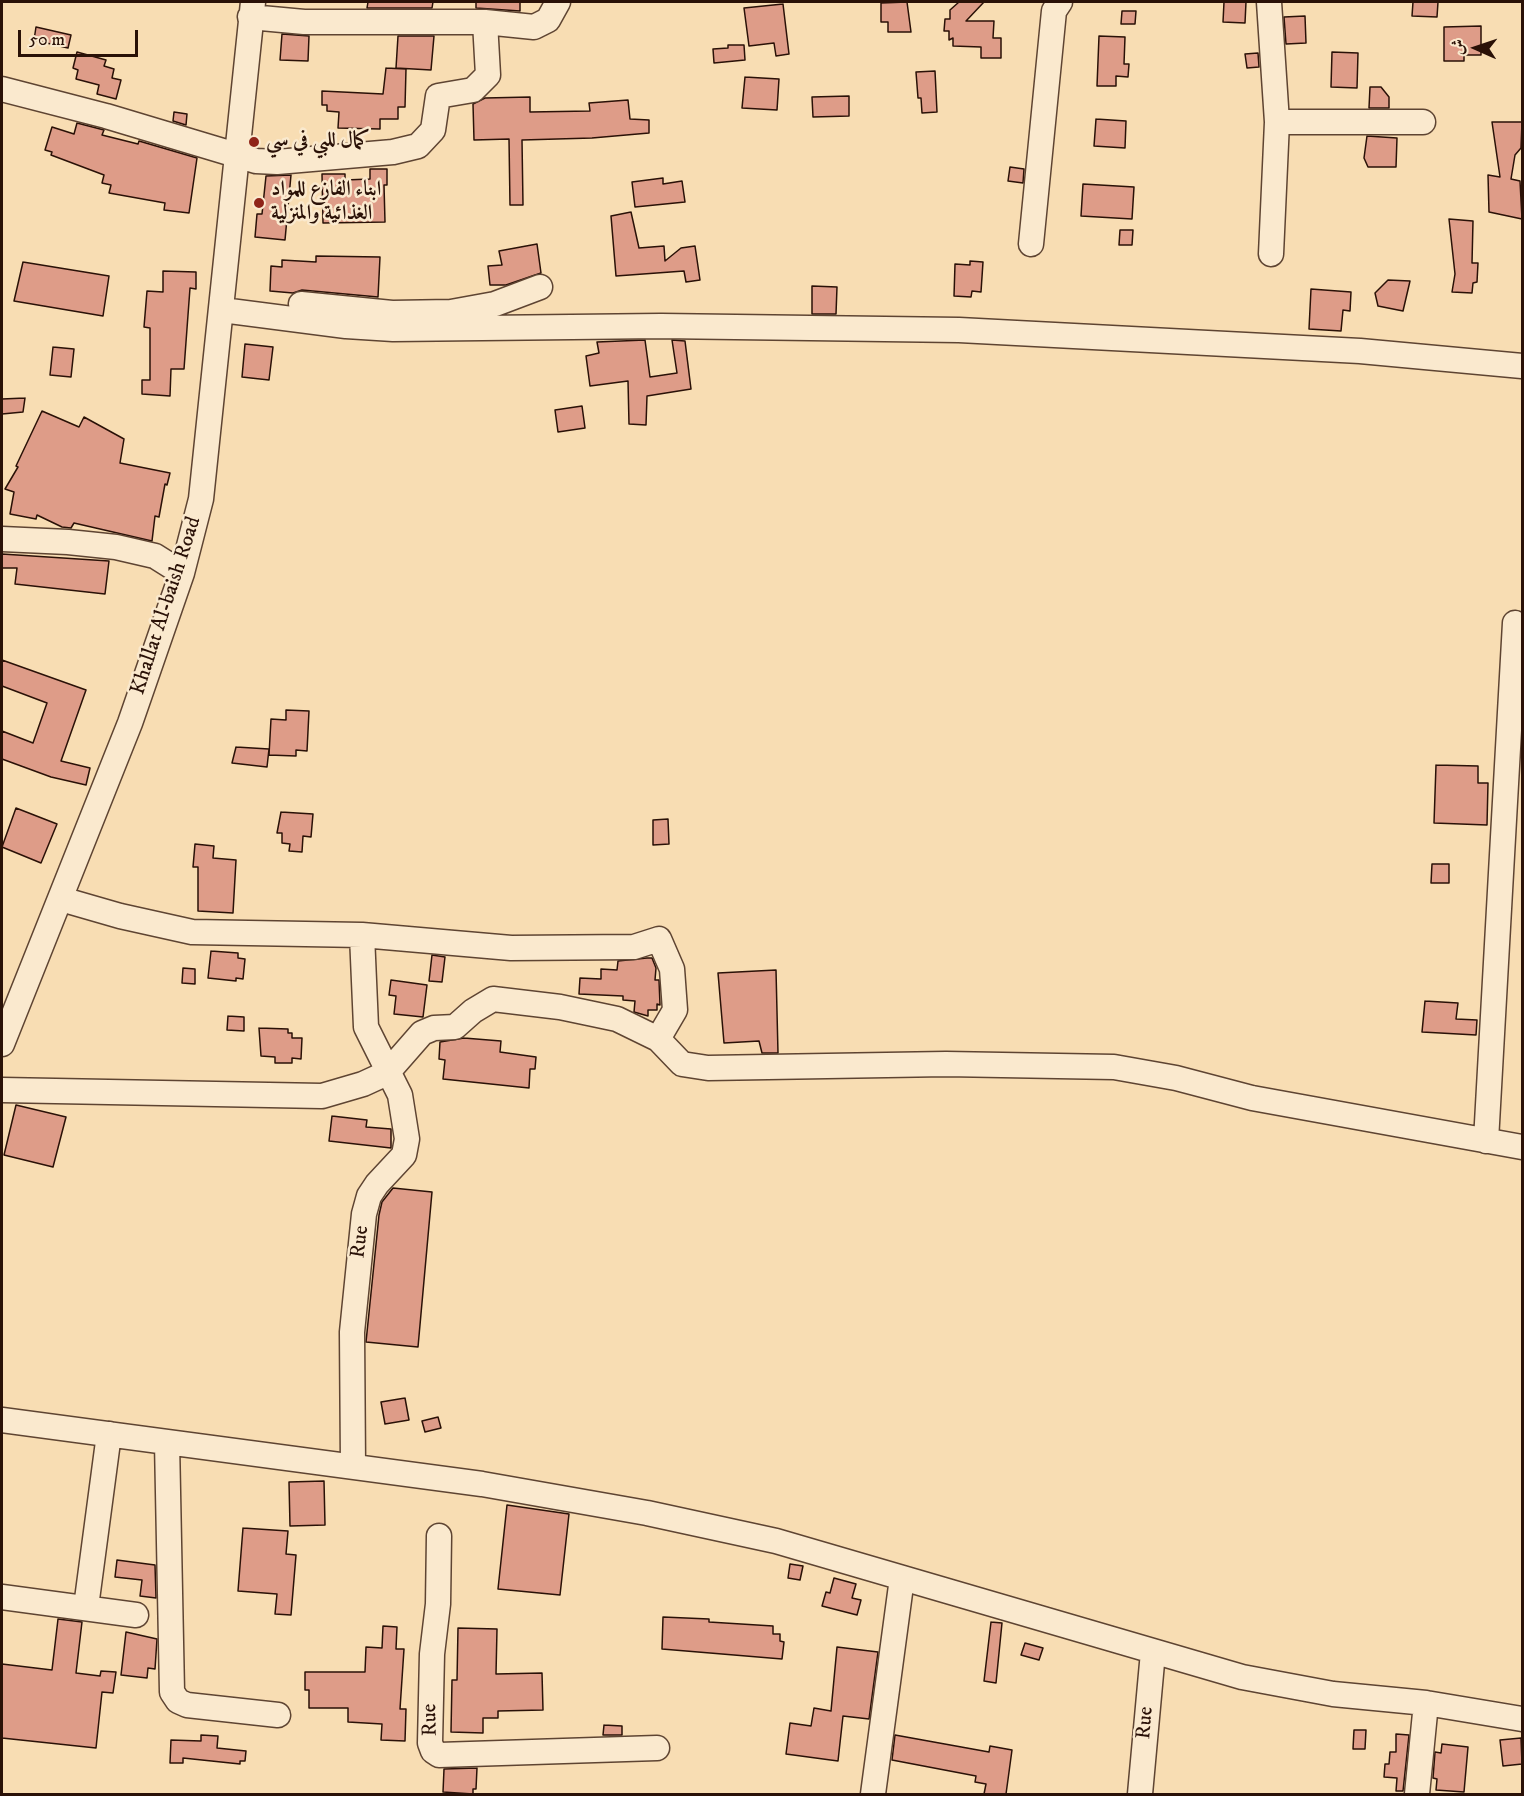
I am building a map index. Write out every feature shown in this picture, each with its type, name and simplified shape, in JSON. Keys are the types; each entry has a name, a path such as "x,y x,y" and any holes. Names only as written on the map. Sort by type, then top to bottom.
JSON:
{"street":[{"path":"251,9 303,22 485,22 534,27 548,20 558,2"},
{"path":"1031,244 1054,11 1060,2"},
{"path":"1269,2 1277,122 1271,254"},
{"name":"Khallat Al-baish Road","path":"2,1044 130,723 182,573 201,499 223,302 251,9"},
{"path":"2,89 106,116 237,156 277,162 393,152 418,146 433,130 438,96 473,90 488,75 485,22"},
{"path":"1277,122 1423,122"},
{"path":"223,302 392,313 451,312 495,304 540,287"},
{"path":"223,302 345,326 393,329 661,326 959,330 1370,352 1522,366"},
{"path":"2,539 116,547 155,556 182,573"},
{"path":"1486,1141 1515,623"},
{"path":"61,899 120,916 192,932 362,935 511,948 634,947 659,939 672,969 675,1010 658,1039"},
{"name":"Rue","path":"353,1466 352,1332 364,1214 369,1196 377,1184 404,1155 407,1139 400,1095 366,1027 362,935"},
{"path":"2,1090 322,1096 363,1084 387,1073 422,1033 434,1028 455,1027 473,1011 493,999 521,1001 617,1019 658,1039 682,1064 708,1068 946,1064 1114,1067 1176,1078 1252,1098 1522,1147"},
{"path":"2,1427 109,1434 353,1466 482,1484 647,1513 776,1541 1231,1674 1334,1694 1426,1703 1522,1719"},
{"path":"86,1607 109,1434"},
{"path":"167,1442 172,1692 178,1701 187,1705 278,1715"},
{"name":"Rue","path":"439,1536 438,1604 432,1654 430,1743 433,1751 439,1755 657,1748"},
{"path":"873,1794 902,1578"},
{"path":"2,1597 136,1615"},
{"name":"Rue","path":"1140,1794 1153,1652"},
{"path":"1417,1794 1426,1703"}],"building":[{"path":"368,2 433,2 432,8 367,8"},
{"path":"476,2 520,2 520,11 476,8"},
{"path":"907,2 911,32 888,32 888,22 881,22 881,3"},
{"path":"959,2 984,2 966,21 994,21 993,38 1001,38 1001,58 981,58 981,47 953,46 953,38 949,40 949,31 944,31 945,19 950,19 950,10"},
{"path":"1224,2 1246,2 1245,23 1223,22"},
{"path":"1413,2 1438,2 1437,17 1412,16"},
{"path":"783,4 789,54 776,56 774,43 749,46 744,8"},
{"path":"1122,11 1136,11 1135,24 1121,24"},
{"path":"1305,16 1306,43 1286,44 1284,17"},
{"path":"1481,26 1481,55 1464,55 1464,61 1444,61 1444,27"},
{"path":"36,27 71,35 68,48 34,40"},
{"path":"282,34 309,36 308,61 280,60"},
{"path":"398,36 434,36 431,70 396,68"},
{"path":"1099,36 1125,37 1124,64 1129,64 1128,77 1116,76 1116,86 1097,86"},
{"path":"728,45 744,45 745,60 714,63 713,49 728,48"},
{"path":"77,52 106,60 104,66 114,69 112,78 121,80 116,99 97,94 99,85 76,79 78,70 73,68"},
{"path":"1332,52 1358,53 1357,88 1331,87"},
{"path":"1258,53 1259,67 1247,68 1245,54"},
{"path":"386,68 406,69 405,107 398,107 398,119 380,119 380,129 338,128 339,112 327,111 327,105 322,105 322,91 383,94"},
{"path":"935,71 937,112 922,113 916,72"},
{"path":"745,77 779,79 777,110 742,108"},
{"path":"1370,87 1381,87 1389,97 1389,108 1369,108"},
{"path":"849,96 849,116 813,117 812,97"},
{"path":"530,97 530,112 590,111 589,103 628,100 630,119 649,120 649,133 592,138 522,140 523,205 510,205 509,139 474,140 473,104 485,98"},
{"path":"174,112 187,114 186,125 173,121"},
{"path":"1096,119 1126,121 1125,148 1094,146"},
{"path":"1492,122 1522,122 1521,148 1515,155 1511,179 1520,181 1522,219 1489,212 1488,175 1500,177"},
{"path":"77,123 104,130 102,135 138,144 139,141 197,158 189,213 164,210 165,203 109,193 111,185 102,183 104,175 51,155 52,152 45,150 52,127 74,134"},
{"path":"1367,136 1397,138 1396,167 1368,167 1364,158"},
{"path":"1010,167 1024,169 1023,183 1008,181"},
{"path":"370,169 387,169 387,185 384,185 385,222 323,223 322,174 345,174 345,180 370,179"},
{"path":"291,175 285,240 255,237 257,214 262,214 266,176"},
{"path":"663,178 663,184 682,181 685,202 635,207 632,182"},
{"path":"1083,184 1134,187 1132,219 1081,216"},
{"path":"631,212 639,248 664,246 665,261 681,248 695,246 700,280 686,282 684,271 616,276 611,216"},
{"path":"1449,219 1473,221 1472,263 1478,263 1477,282 1473,283 1472,293 1452,292 1455,274"},
{"path":"1120,230 1133,230 1132,245 1119,245"},
{"path":"537,244 541,273 506,285 490,285 488,266 502,265 499,251"},
{"path":"316,256 380,257 378,297 302,290 293,293 270,291 271,266 282,267 282,260 316,262"},
{"path":"970,261 983,262 981,292 972,291 971,297 954,296 955,264 970,265"},
{"path":"23,262 109,276 103,316 14,301"},
{"path":"163,271 196,272 196,289 190,288 184,369 171,369 170,396 142,394 142,380 150,380 150,328 144,327 147,291 163,292"},
{"path":"1388,280 1410,281 1403,311 1378,306 1375,293"},
{"path":"812,286 837,287 836,314 812,314"},
{"path":"1311,289 1351,292 1350,311 1343,310 1341,331 1309,329"},
{"path":"645,340 650,377 677,373 672,340 685,341 691,389 647,396 646,425 629,424 628,381 590,386 586,356 599,353 597,342"},
{"path":"245,344 273,347 269,380 242,377"},
{"path":"53,347 74,349 71,377 50,375"},
{"path":"25,398 23,412 2,414 2,399"},
{"path":"582,406 585,428 558,432 555,410"},
{"path":"42,411 79,427 84,417 124,439 120,463 170,473 167,485 165,484 159,517 155,516 152,541 74,523 71,528 62,527 37,515 36,519 10,514 14,492 5,489 18,467 16,466"},
{"path":"2,554 109,561 105,594 15,584 17,568 2,568"},
{"path":"2,660 86,690 61,761 90,768 86,785 51,777 2,759 2,731 33,743 47,703 2,686"},
{"path":"286,710 309,711 307,751 296,750 296,756 269,755 271,719 286,720"},
{"path":"236,747 269,749 267,767 232,763"},
{"path":"1436,765 1478,766 1478,783 1488,783 1487,825 1434,823"},
{"path":"16,808 57,824 41,863 2,847"},
{"path":"281,812 313,814 311,837 303,836 302,852 289,851 290,844 282,843 282,833 277,833"},
{"path":"668,819 669,844 653,845 653,820"},
{"path":"195,844 214,846 213,858 236,860 233,913 198,911 198,867 193,867"},
{"path":"1432,864 1449,864 1449,883 1431,883"},
{"path":"211,951 238,953 238,958 245,959 243,979 236,978 236,981 208,978"},
{"path":"432,955 445,957 442,982 429,981"},
{"path":"652,958 656,968 655,980 659,980 660,1005 657,1004 657,1010 648,1010 648,1016 634,1012 635,1001 623,1000 623,996 579,994 580,978 601,979 601,969 617,970 618,961"},
{"path":"183,968 195,969 195,984 182,983"},
{"path":"776,970 778,1053 762,1053 759,1041 724,1043 718,973"},
{"path":"391,980 427,985 423,1017 394,1014 396,996 389,995"},
{"path":"1425,1001 1458,1003 1456,1019 1477,1020 1476,1035 1422,1032"},
{"path":"228,1016 244,1017 244,1031 227,1030"},
{"path":"259,1028 288,1029 288,1033 292,1033 292,1038 302,1038 301,1059 292,1058 292,1063 275,1063 275,1057 261,1056"},
{"path":"464,1038 501,1041 500,1052 536,1057 535,1069 530,1069 529,1088 443,1079 445,1060 439,1059 440,1042"},
{"path":"16,1105 66,1117 53,1167 4,1155"},
{"path":"332,1116 367,1120 366,1127 391,1129 391,1148 329,1141"},
{"path":"393,1188 432,1192 418,1347 366,1342 379,1215 382,1202"},
{"path":"405,1398 409,1420 385,1424 381,1402"},
{"path":"438,1417 441,1428 425,1432 422,1421"},
{"path":"324,1481 325,1525 290,1526 289,1482"},
{"path":"507,1505 569,1514 560,1595 498,1589"},
{"path":"243,1528 288,1531 286,1554 296,1555 291,1615 275,1614 277,1594 238,1591"},
{"path":"117,1560 155,1565 156,1598 140,1596 142,1580 115,1577"},
{"path":"790,1564 803,1566 800,1580 788,1578"},
{"path":"834,1578 856,1584 852,1598 861,1600 857,1615 822,1606 826,1592 830,1593"},
{"path":"663,1617 773,1626 773,1634 780,1634 780,1641 784,1642 782,1659 662,1649"},
{"path":"58,1619 82,1622 76,1673 100,1676 101,1671 116,1672 113,1693 102,1692 96,1748 2,1738 2,1664 52,1670"},
{"path":"991,1622 1002,1623 996,1683 984,1681"},
{"path":"383,1626 397,1627 396,1649 404,1649 400,1709 406,1709 405,1741 381,1740 382,1724 348,1722 348,1708 309,1708 309,1690 305,1690 305,1672 365,1672 366,1647 382,1648"},
{"path":"458,1628 497,1629 496,1674 542,1673 543,1710 498,1711 498,1718 483,1718 483,1733 451,1732 452,1680 457,1680"},
{"path":"126,1632 157,1639 155,1669 148,1668 147,1678 121,1675"},
{"path":"1025,1643 1043,1648 1039,1660 1021,1655"},
{"path":"837,1647 878,1652 869,1719 843,1716 838,1761 786,1754 790,1723 811,1726 814,1708 831,1711"},
{"path":"604,1725 622,1726 622,1735 603,1735"},
{"path":"1354,1730 1366,1730 1365,1749 1353,1749"},
{"path":"1396,1734 1409,1735 1403,1791 1396,1791 1397,1778 1384,1777 1385,1764 1389,1764 1390,1752 1396,1752"},
{"path":"201,1735 218,1736 217,1748 246,1751 245,1761 240,1761 240,1764 183,1758 183,1763 170,1763 171,1740 201,1741"},
{"path":"895,1735 989,1752 990,1746 1012,1750 1006,1794 984,1794 986,1784 975,1782 976,1776 892,1760"},
{"path":"1521,1738 1522,1764 1503,1766 1500,1740"},
{"path":"1442,1744 1468,1747 1464,1792 1436,1790 1437,1779 1433,1778 1435,1752 1441,1753"},
{"path":"477,1768 476,1789 473,1789 473,1794 443,1792 444,1769"}],"place":[{"name":"كمال للبي في سي","path":"254,142"},
{"name":"ابناء الفازع للمواد الغذائية والمنزلية","path":"259,203"}]}
